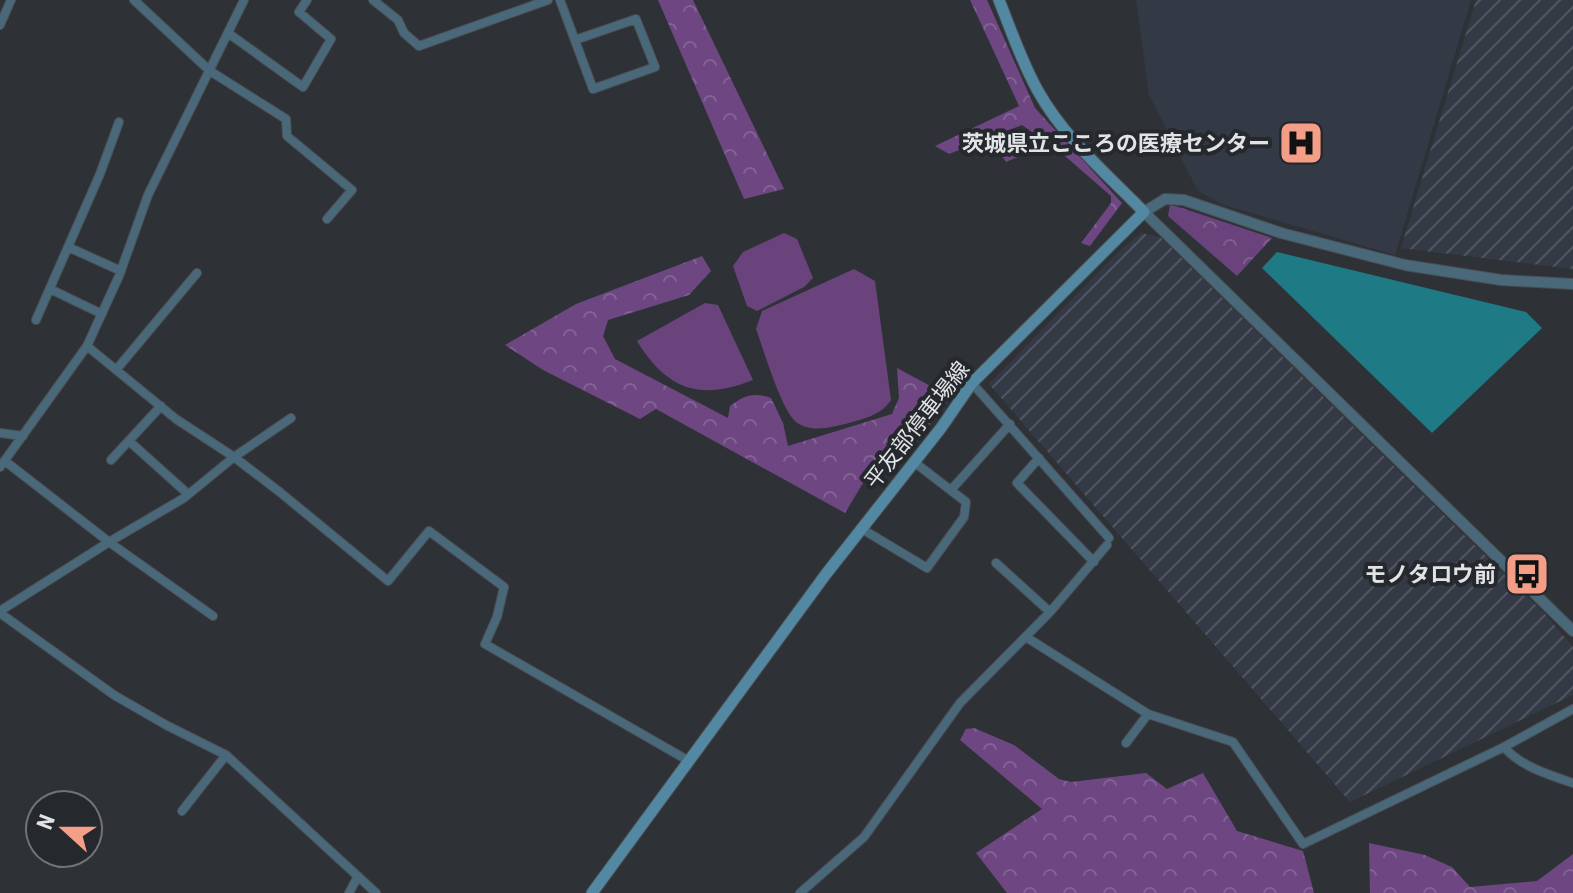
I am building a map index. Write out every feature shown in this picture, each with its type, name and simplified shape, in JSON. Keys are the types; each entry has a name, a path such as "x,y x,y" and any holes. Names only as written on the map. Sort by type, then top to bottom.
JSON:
{"main road":[{"path":"999,0 1034,83 1053,114 1080,147 1144,212"},
{"name":"平友部停車場線","path":"592,893 972,383 1144,212"}],"street":[{"path":"0,25 11,0"},
{"path":"134,0 210,71 286,119 287,136 352,190 327,219"},
{"path":"213,616 2,464 87,346 121,271 148,195 244,0"},
{"path":"228,33 303,87 331,39 299,12 307,0"},
{"path":"373,0 398,20 404,33 419,46 548,0"},
{"path":"560,0 593,89 655,67 636,19 575,40"},
{"path":"36,320 119,122"},
{"path":"1573,284 1489,279 1405,265 1281,233 1184,200 1165,199 1144,212 1573,631"},
{"path":"68,247 121,271"},
{"path":"116,370 197,273"},
{"path":"50,289 102,314"},
{"path":"87,346 161,406 234,457 388,581 429,531 504,587 497,617 485,644 689,761"},
{"path":"800,893 864,837 960,703 1050,612 1108,542 972,383"},
{"path":"111,460 161,406"},
{"path":"291,418 234,457 188,494 0,612 114,695 226,755 376,893"},
{"path":"951,490 1010,424"},
{"path":"0,433 23,436"},
{"path":"129,441 188,494"},
{"path":"1039,458 1017,483 1094,562"},
{"path":"862,529 927,568 964,517 966,502 914,462"},
{"path":"996,563 1050,612"},
{"path":"1026,637 1148,714 1233,742 1303,844 1504,747 1573,709"},
{"path":"1126,743 1148,714"},
{"path":"1504,747 1510,755 1544,773 1573,783"},
{"path":"182,811 226,755"},
{"path":"349,893 358,876"}],"shaded area":[{"name":"茨城県立こころの医療センター","path":"1136,0 1471,0 1395,255 1224,205 1198,191 1149,95"},
{"path":"1476,0 1573,0 1573,269 1401,248"},
{"path":"1141,233 1160,237 1545,614 1573,647 1573,695 1350,802 989,384 1117,253"}],"green space":[{"path":"658,0 693,0 784,189 744,199"},
{"path":"970,0 987,0 1035,108 1122,203 1090,246 1081,243 1111,203 1111,196 1050,143 1006,162 999,152 1035,134 1022,125 949,154 935,146 1019,106"},
{"path":"1170,205 1272,238 1237,276 1168,216"},
{"path":"784,233 797,239 813,278 804,287 757,311 747,306 733,266 743,252"},
{"path":"702,256 711,271 689,295 608,320 603,336 615,359 728,418 730,406 745,397 759,395 771,398 783,423 788,446 892,414 899,398 897,368 951,397 897,467 878,458 845,513 656,409 640,419 543,370 505,345 576,304"},
{"path":"854,269 875,281 891,400 878,413 861,419 829,428 807,427 789,414 756,329 762,311"},
{"path":"705,303 718,305 753,380 717,390 686,387 660,371 637,341"},
{"path":"974,728 1014,745 1059,779 1071,782 1146,773 1167,789 1203,773 1237,831 1303,851 1314,893 1007,893 976,853 1042,809 960,740 966,729"},
{"path":"1369,843 1425,855 1452,867 1470,887 1537,881 1573,854 1573,893 1370,893"}],"water":[{"path":"1277,252 1526,312 1542,328 1432,433 1262,268"}],"place":[{"name":"茨城県立こころの医療センター","path":"1301,143"},
{"name":"モノタロウ前","path":"1527,574"}]}
